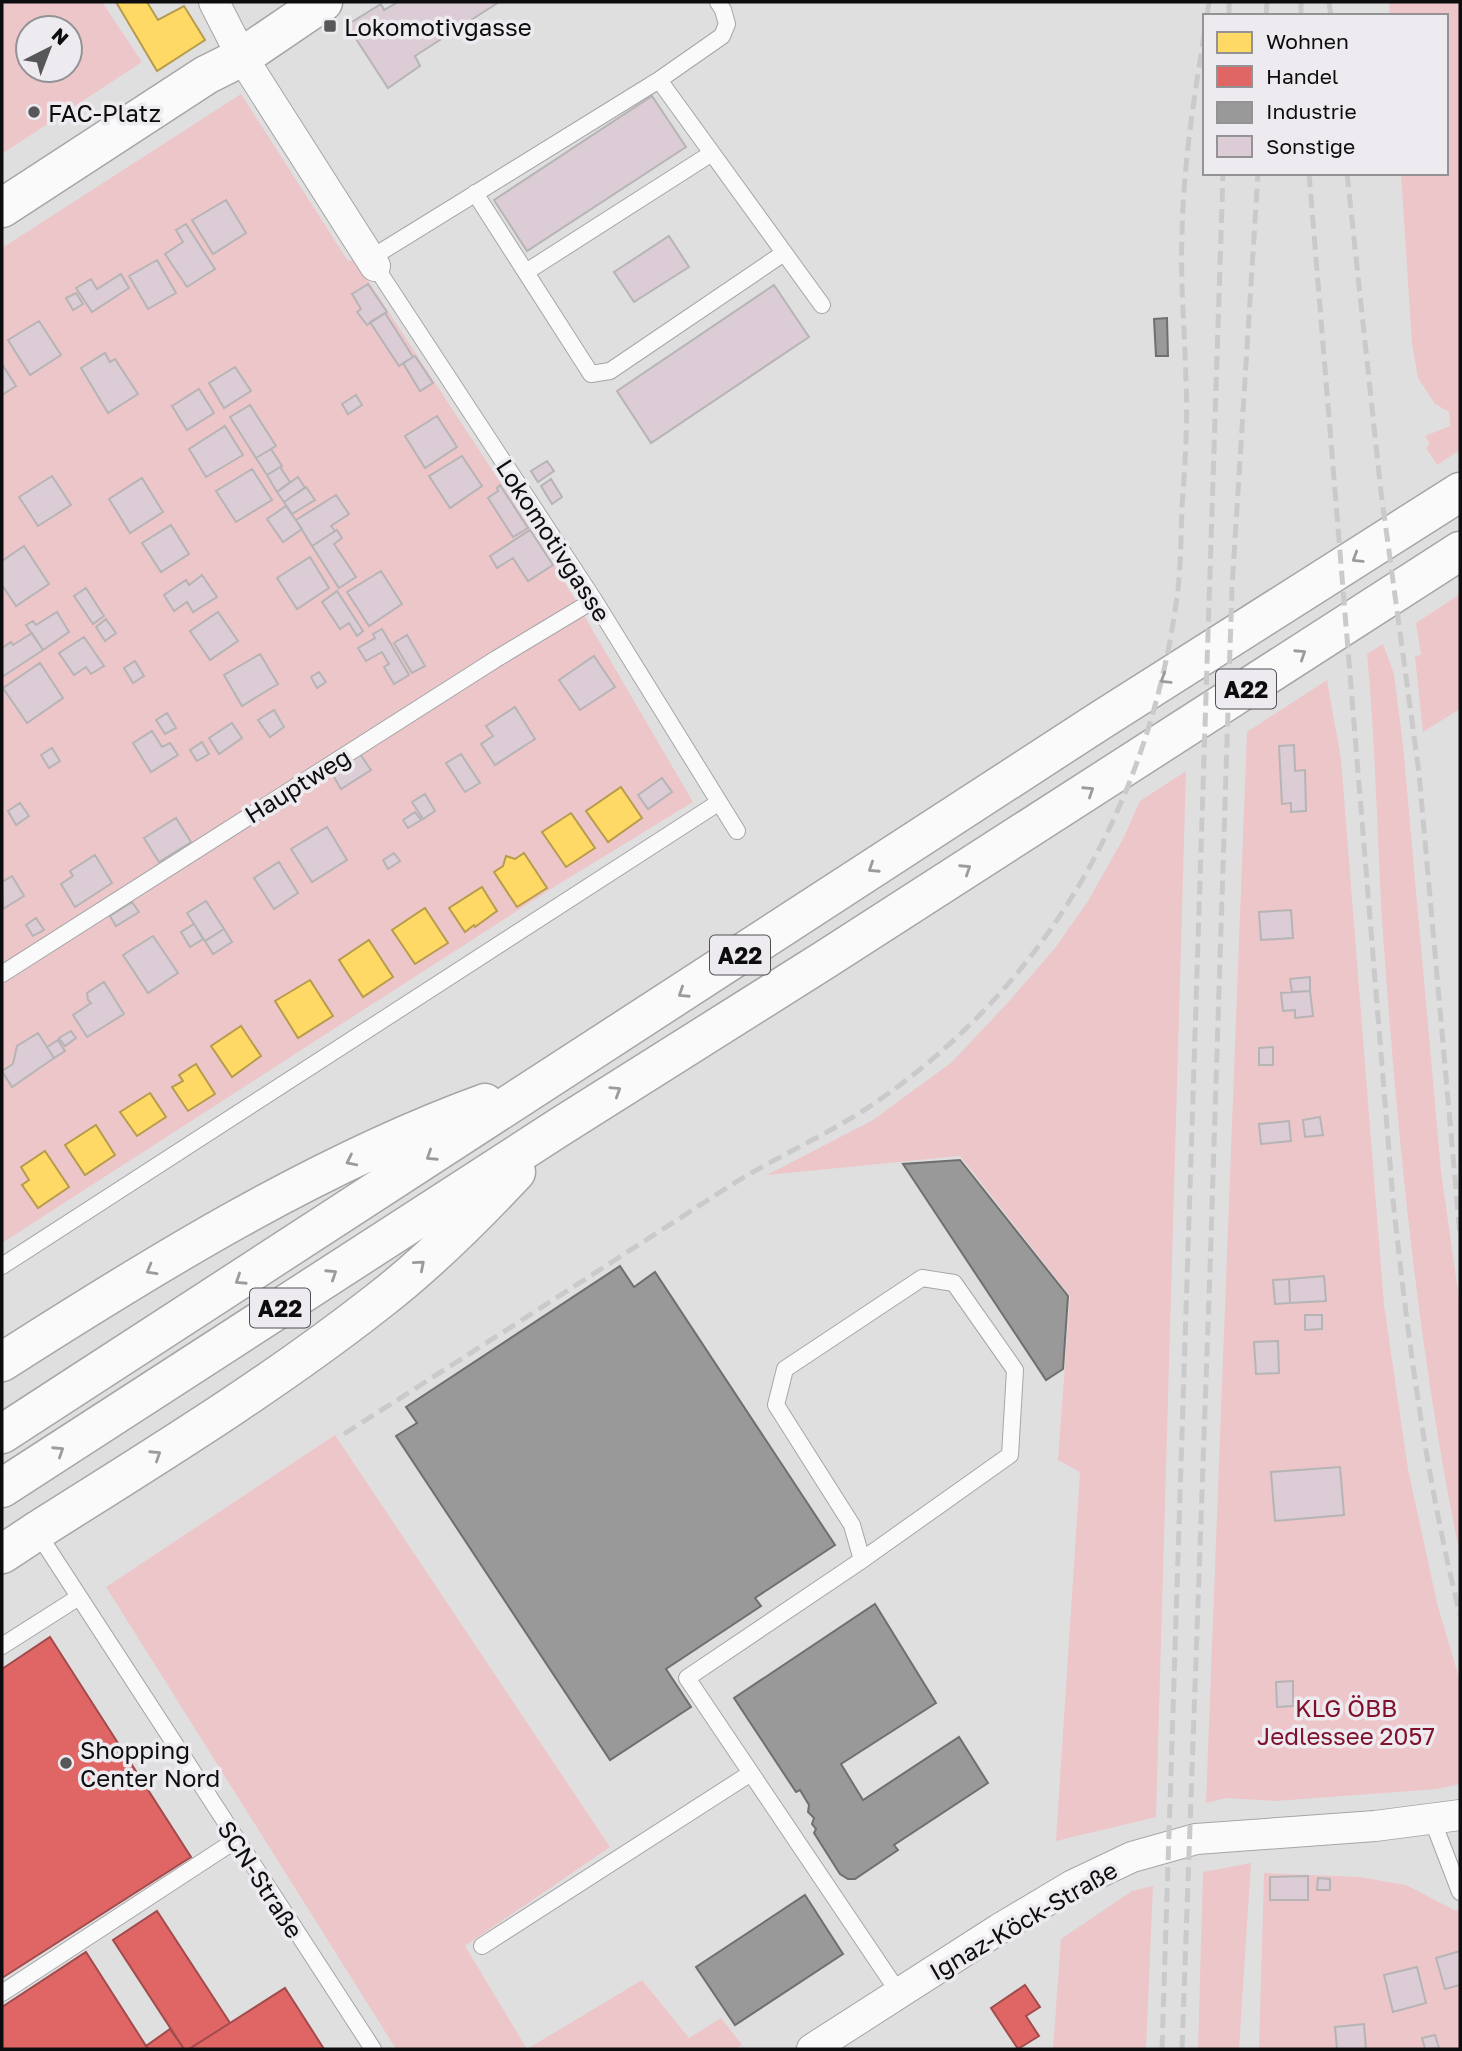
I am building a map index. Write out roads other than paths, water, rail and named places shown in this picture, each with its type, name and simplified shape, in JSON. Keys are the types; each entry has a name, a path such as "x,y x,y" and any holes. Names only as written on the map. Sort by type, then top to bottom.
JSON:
{"main road":[{"path":"2,208 206,75 242,57 323,2"},
{"name":"A22","path":"2,1434 1101,720 1460,492"},
{"name":"A22","path":"2,1488 558,1128 986,857 1460,551"},
{"path":"2,1362 102,1298 290,1191 434,1122 550,1079"},
{"path":"2,1554 282,1372 377,1302 464,1228 558,1128"}],"street":[{"name":"Lokomotivgasse","path":"214,2 242,57 373,262"},
{"name":"Ignaz-Köck-Straße","path":"812,2049 999,1928 1073,1885 1132,1857 1196,1839 1376,1826 1446,1817"}],"lane":[{"path":"373,262 475,193 659,80 722,37 727,24 718,2"},
{"path":"659,80 821,305"},
{"path":"526,272 712,153"},
{"path":"475,193 591,374 610,371 784,253"},
{"name":"Lokomotivgasse","path":"373,262 594,600 737,831"},
{"name":"Hauptweg","path":"2,974 472,674 594,600"},
{"path":"2,1266 718,803"},
{"path":"862,1560 852,1525 776,1405 785,1369 922,1278 954,1283 1015,1370 1010,1455 862,1560 687,1678 900,1993"},
{"name":"SCN-Straße","path":"37,1531 373,2049"},
{"path":"2,1646 79,1597"},
{"path":"482,1946 751,1773"},
{"path":"1446,1817 1460,1892"},
{"path":"2,1993 236,1840"}],"railway":[{"path":"1207,14 1209,2"},
{"path":"1229,2 1229,14"},
{"path":"1266,14 1267,2"},
{"path":"1301,2 1301,14"},
{"path":"1329,2 1331,14"},
{"path":"344,1434 725,1189 882,1098 943,1050 997,997 1044,938 1085,875 1118,808 1145,738 1165,665 1178,589 1187,412 1182,272 1184,184 1203,43"},
{"path":"1162,2049 1223,175"},
{"path":"1182,2049 1232,587 1258,175"},
{"path":"1309,175 1393,1200 1419,1409 1437,1512 1460,1615"},
{"path":"1347,175 1381,492 1419,773 1460,1235"}],"place":[{"name":"Lokomotivgasse","path":"330,26"},
{"name":"FAC-Platz","path":"34,112"},
{"name":"Shopping Center Nord","path":"66,1763"}],"park label":[{"name":"KLG ÖBB Jedlessee 2057","path":"1346,1721"}]}
